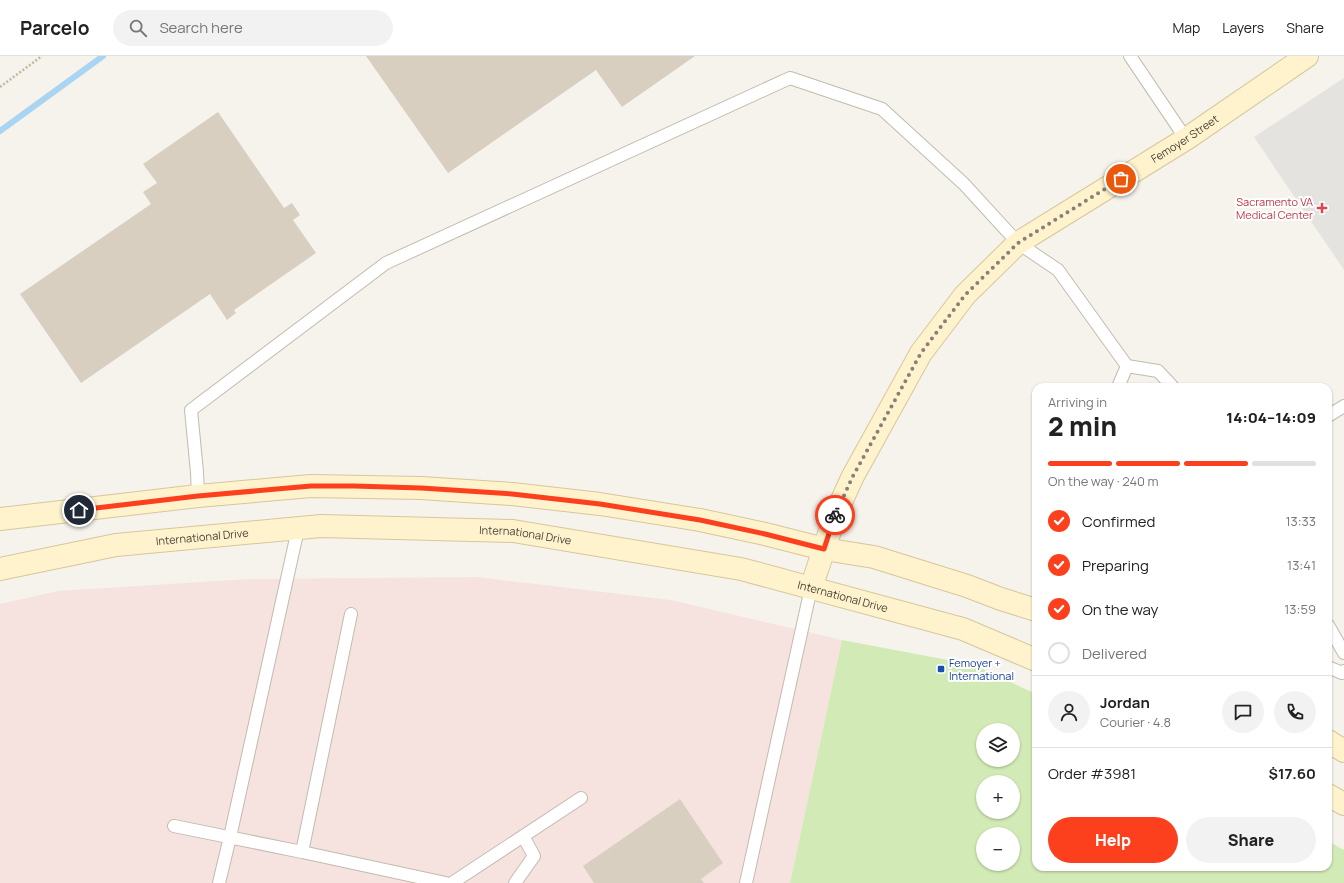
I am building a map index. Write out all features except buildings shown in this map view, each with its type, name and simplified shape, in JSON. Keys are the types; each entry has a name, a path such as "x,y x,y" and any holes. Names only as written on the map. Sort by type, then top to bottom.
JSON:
{"main road":[{"name":"Femoyer Street","path":"811,588 836,513 853,476 921,353 965,295 1018,243 1186,140 1307,56"},
{"path":"0,520 198,496 311,486 421,488 512,494 600,504 700,520 824,549 874,557 967,586 1032,609"},
{"name":"International Drive","path":"0,569 116,545 321,526 513,531 741,569 963,629 1032,658"},
{"path":"1332,744 1344,751"},
{"path":"1332,797 1344,804"}],"lane":[{"path":"1130,56 1186,140"},
{"path":"198,496 198,472 191,410 386,263 790,78 882,109 964,184 1018,243 1058,270 1127,366 1158,371 1169,383"},
{"path":"1120,383 1127,366"},
{"path":"1332,414 1344,406"},
{"path":"219,883 298,528"},
{"path":"746,883 811,588"},
{"path":"302,852 351,614"},
{"path":"1332,632 1344,653"},
{"path":"1332,669 1342,673 1344,671"},
{"path":"452,883 581,798"},
{"path":"174,826 446,883"},
{"path":"515,883 534,856 522,836"}],"path":[{"path":"0,87 42,56"}],"shaded area":[{"name":"Sacramento VA Medical Center","path":"1344,78 1344,270 1254,137"},
{"path":"477,577 671,600 842,640 790,883 0,883 0,604 58,591 249,579"}],"green space":[{"path":"842,640 974,665 1032,692 1032,871 1332,871 1332,843 1344,850 1344,883 790,883"}],"waterway":[{"path":"0,131 103,56"}],"way so far":[{"path":"835,515 853,476 921,353 965,295 1018,243 1121,179"}],"place":[{"name":"Sacramento VA Medical Center","path":"1322,208"},
{"name":"Femoyer + International","path":"941,669"}],"route":[{"path":"79,510 198,496 311,486 421,488 512,494 600,504 700,520 824,549 835,515"}]}
